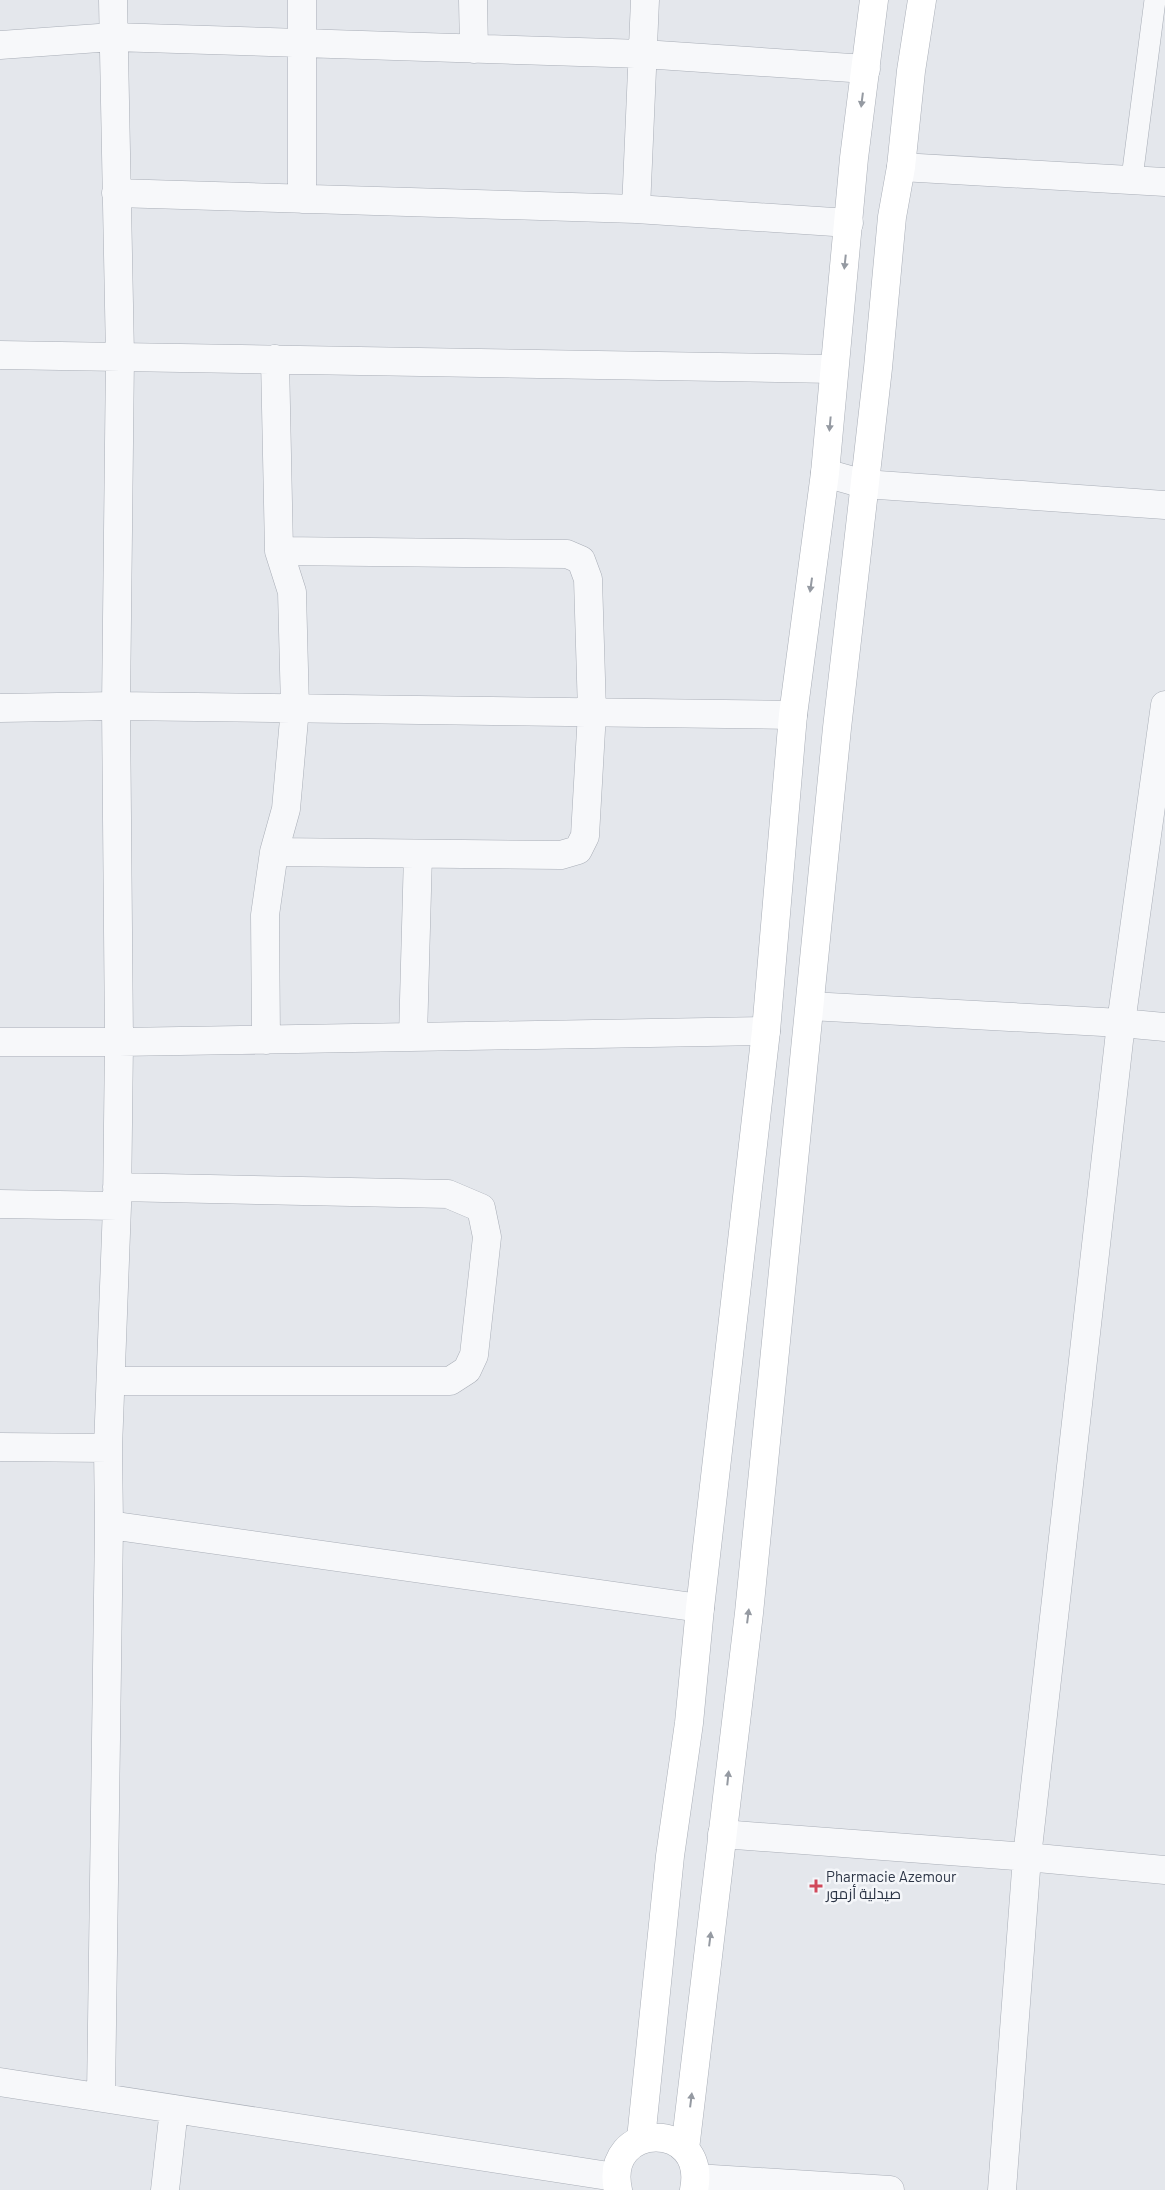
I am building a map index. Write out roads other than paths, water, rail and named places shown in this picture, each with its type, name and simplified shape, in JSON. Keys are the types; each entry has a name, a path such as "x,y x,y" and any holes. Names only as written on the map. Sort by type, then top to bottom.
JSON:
{"street":[{"path":"100,2096 109,1526 108,1448 117,1196 119,1042 116,706 120,356 112,0"},
{"path":"302,0 302,199"},
{"path":"473,0 474,49"},
{"path":"636,209 645,0"},
{"path":"641,2139 670,1856 689,1723 700,1608 766,1031 793,715 825,473 854,158 874,0"},
{"path":"685,2149 749,1613 837,728 878,368 892,217 901,167 911,71 922,0"},
{"path":"0,45 113,37 643,54 866,69"},
{"path":"901,167 1132,178 1165,182"},
{"path":"116,193 636,209 849,223"},
{"path":"0,356 120,356 834,369"},
{"path":"266,1040 266,915 274,852 286,809 295,708 292,592 279,551 275,359"},
{"path":"825,473 864,484 1165,505"},
{"path":"274,852 561,855 578,850 585,836 592,712 588,579 581,560 567,554 279,551"},
{"path":"1002,2190 1027,1857 1121,1023 1165,705"},
{"path":"0,708 116,706 793,715"},
{"path":"414,1037 418,854"},
{"path":"810,1006 1165,1027"},
{"path":"0,1042 266,1040 766,1031"},
{"path":"0,1204 117,1196 448,1194 481,1208 487,1237 474,1355 468,1370 450,1381 111,1381"},
{"path":"0,1447 108,1448"},
{"path":"109,1526 700,1608"},
{"path":"722,1834 1027,1857 1165,1870"},
{"path":"0,2082 100,2096 617,2184 619,2162 627,2148 641,2139 656,2137 672,2140 685,2149 693,2162 695,2184 890,2190"},
{"path":"165,2190 174,2109"}],"lane":[{"path":"1132,178 1155,0"}],"place":[{"name":"Pharmacie Azemour صيدلية أزمور","path":"816,1886"}]}
